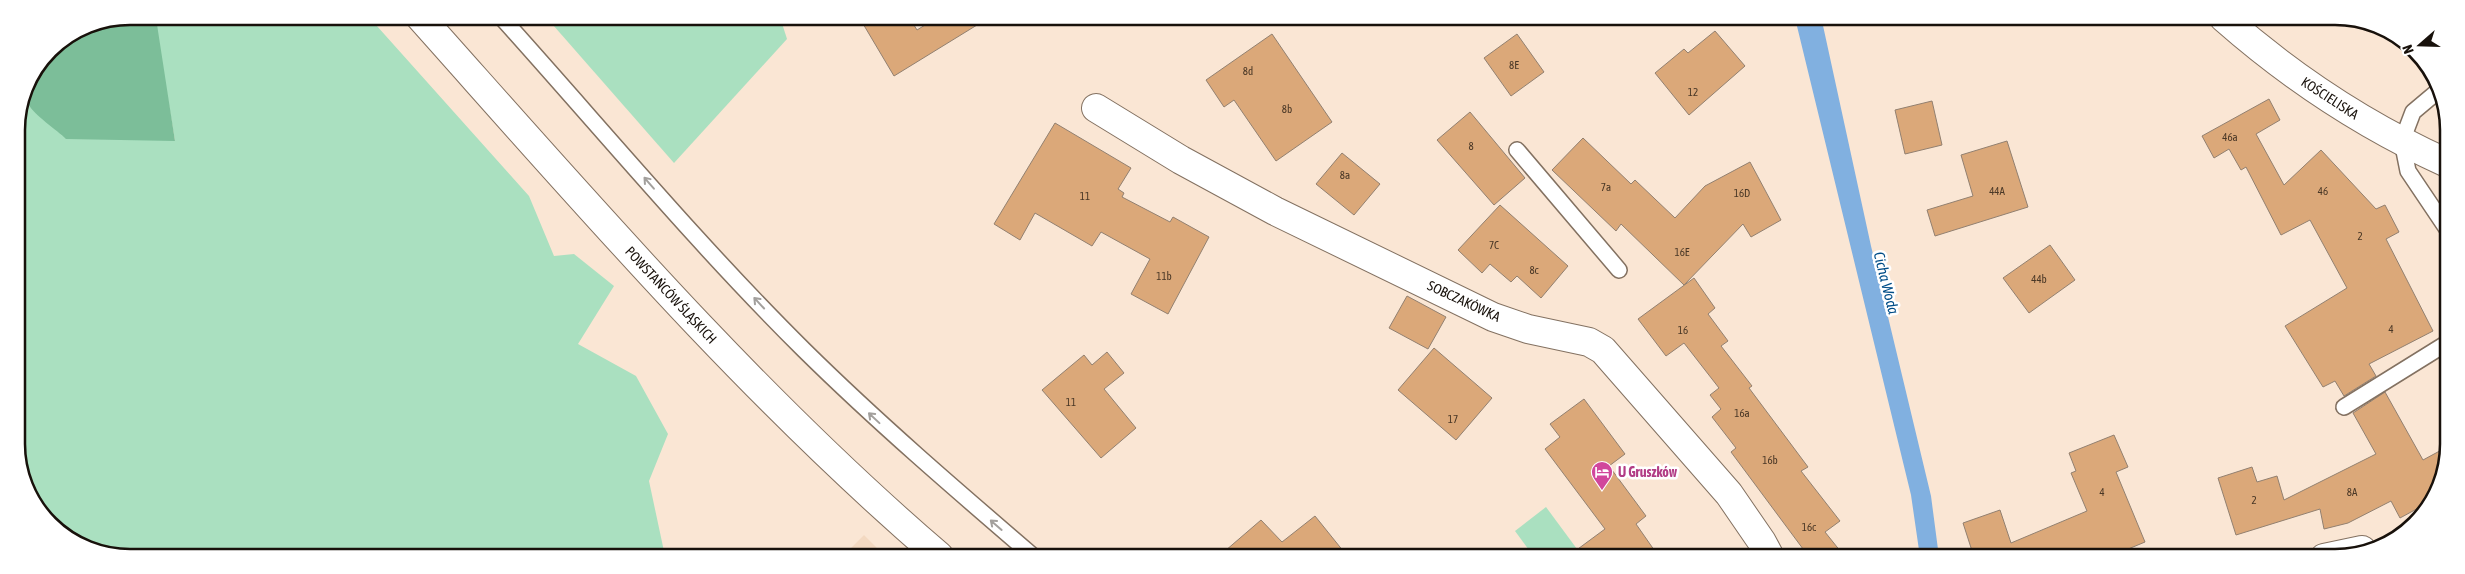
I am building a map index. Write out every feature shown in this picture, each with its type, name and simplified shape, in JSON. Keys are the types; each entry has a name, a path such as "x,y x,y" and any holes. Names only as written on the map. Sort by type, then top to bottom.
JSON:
{"street":[{"name":"POWSTAŃCÓW ŚLĄSKICH","path":"428,25 599,218 763,393 931,549"},
{"name":"KOŚCIELISKA","path":"2233,25 2317,90 2372,125 2440,160"},
{"name":"SOBCZAKÓWKA","path":"1096,108 1181,160 1275,211 1493,316 1528,329 1589,342 1604,350 1729,494 1766,549"}],"lane":[{"path":"508,25 679,217 802,348 874,418 1025,549"},
{"path":"2434,95 2413,112 2402,141 2408,171 2440,220"},
{"path":"1517,150 1619,270"},
{"path":"2344,407 2440,347"}],"shaded area":[{"path":"864,535 878,549 850,549"}],"green space":[{"path":"156,25 376,25 529,196 554,256 574,254 614,286 578,344 636,376 668,434 649,481 664,549 130,549 109,547 96,543 83,538 61,523 39,497 27,465 25,451 25,123 29,104 175,141"},
{"path":"157,25 175,141 66,139 29,105 36,83 51,61 66,47 83,36 109,27"},
{"path":"553,25 783,25 787,39 674,163"},
{"path":"1546,507 1577,549 1528,549 1515,531"}],"water":[{"path":"1797,25 1823,25 1871,246 1931,496 1938,549 1919,549 1911,495"}],"building":[{"path":"864,25 914,25 917,30 925,25 977,25 894,76"},
{"path":"1715,31 1745,66 1689,115 1655,73 1684,49 1688,53"},
{"path":"1272,34 1332,122 1276,161 1234,100 1224,107 1206,80"},
{"path":"1517,34 1544,72 1511,96 1484,58"},
{"path":"2269,99 2280,120 2256,134 2284,185 2321,150 2376,209 2385,205 2399,232 2386,239 2433,331 2369,364 2376,376 2344,396 2335,381 2323,387 2285,326 2347,288 2310,220 2281,235 2246,167 2241,170 2229,149 2214,158 2202,136"},
{"path":"1932,101 1942,145 1905,154 1895,110"},
{"path":"1470,112 1525,178 1494,205 1437,140"},
{"path":"1055,123 1131,168 1118,189 1124,193 1122,197 1170,222 1173,217 1209,237 1168,314 1131,294 1150,259 1101,232 1092,246 1035,213 1020,240 994,224"},
{"path":"1583,138 1631,184 1635,180 1675,218 1705,186 1750,162 1781,220 1751,237 1743,224 1684,285 1621,224 1616,231 1552,170"},
{"path":"2007,141 2028,207 1935,236 1927,210 1973,196 1961,155"},
{"path":"1342,153 1380,184 1354,215 1316,184"},
{"path":"1500,205 1568,266 1541,298 1517,276 1511,282 1490,264 1482,273 1458,250"},
{"path":"2050,245 2075,280 2029,313 2003,278"},
{"path":"1694,278 1715,308 1708,314 1728,341 1721,346 1752,386 1749,388 1808,467 1801,471 1840,521 1825,532 1839,549 1803,549 1731,452 1736,448 1712,417 1721,409 1710,395 1719,388 1684,343 1666,356 1638,319"},
{"path":"1407,296 1446,317 1428,349 1389,328"},
{"path":"1434,348 1492,398 1456,440 1398,390"},
{"path":"1107,352 1124,373 1104,389 1136,428 1101,458 1042,390 1084,355 1092,365"},
{"path":"2385,392 2423,460 2439,451 2438,465 2432,484 2426,497 2417,509 2400,518 2391,501 2348,523 2324,529 2320,509 2236,535 2218,478 2252,467 2257,482 2277,476 2284,500 2376,454 2353,413"},
{"name":"U Gruszków","path":"1584,399 1625,454 1609,466 1646,516 1636,524 1653,549 1578,549 1605,529 1545,449 1560,437 1550,424"},
{"path":"2114,435 2128,467 2116,472 2145,542 2128,549 1971,549 1963,523 2000,510 2011,543 2087,511 2071,473 2076,471 2069,453"},
{"path":"1315,516 1342,549 1227,549 1261,520 1282,542"}],"place":[{"name":"U Gruszków","path":"1602,491"}],"water label":[{"name":"Cicha Woda","path":"1886,283"}]}
